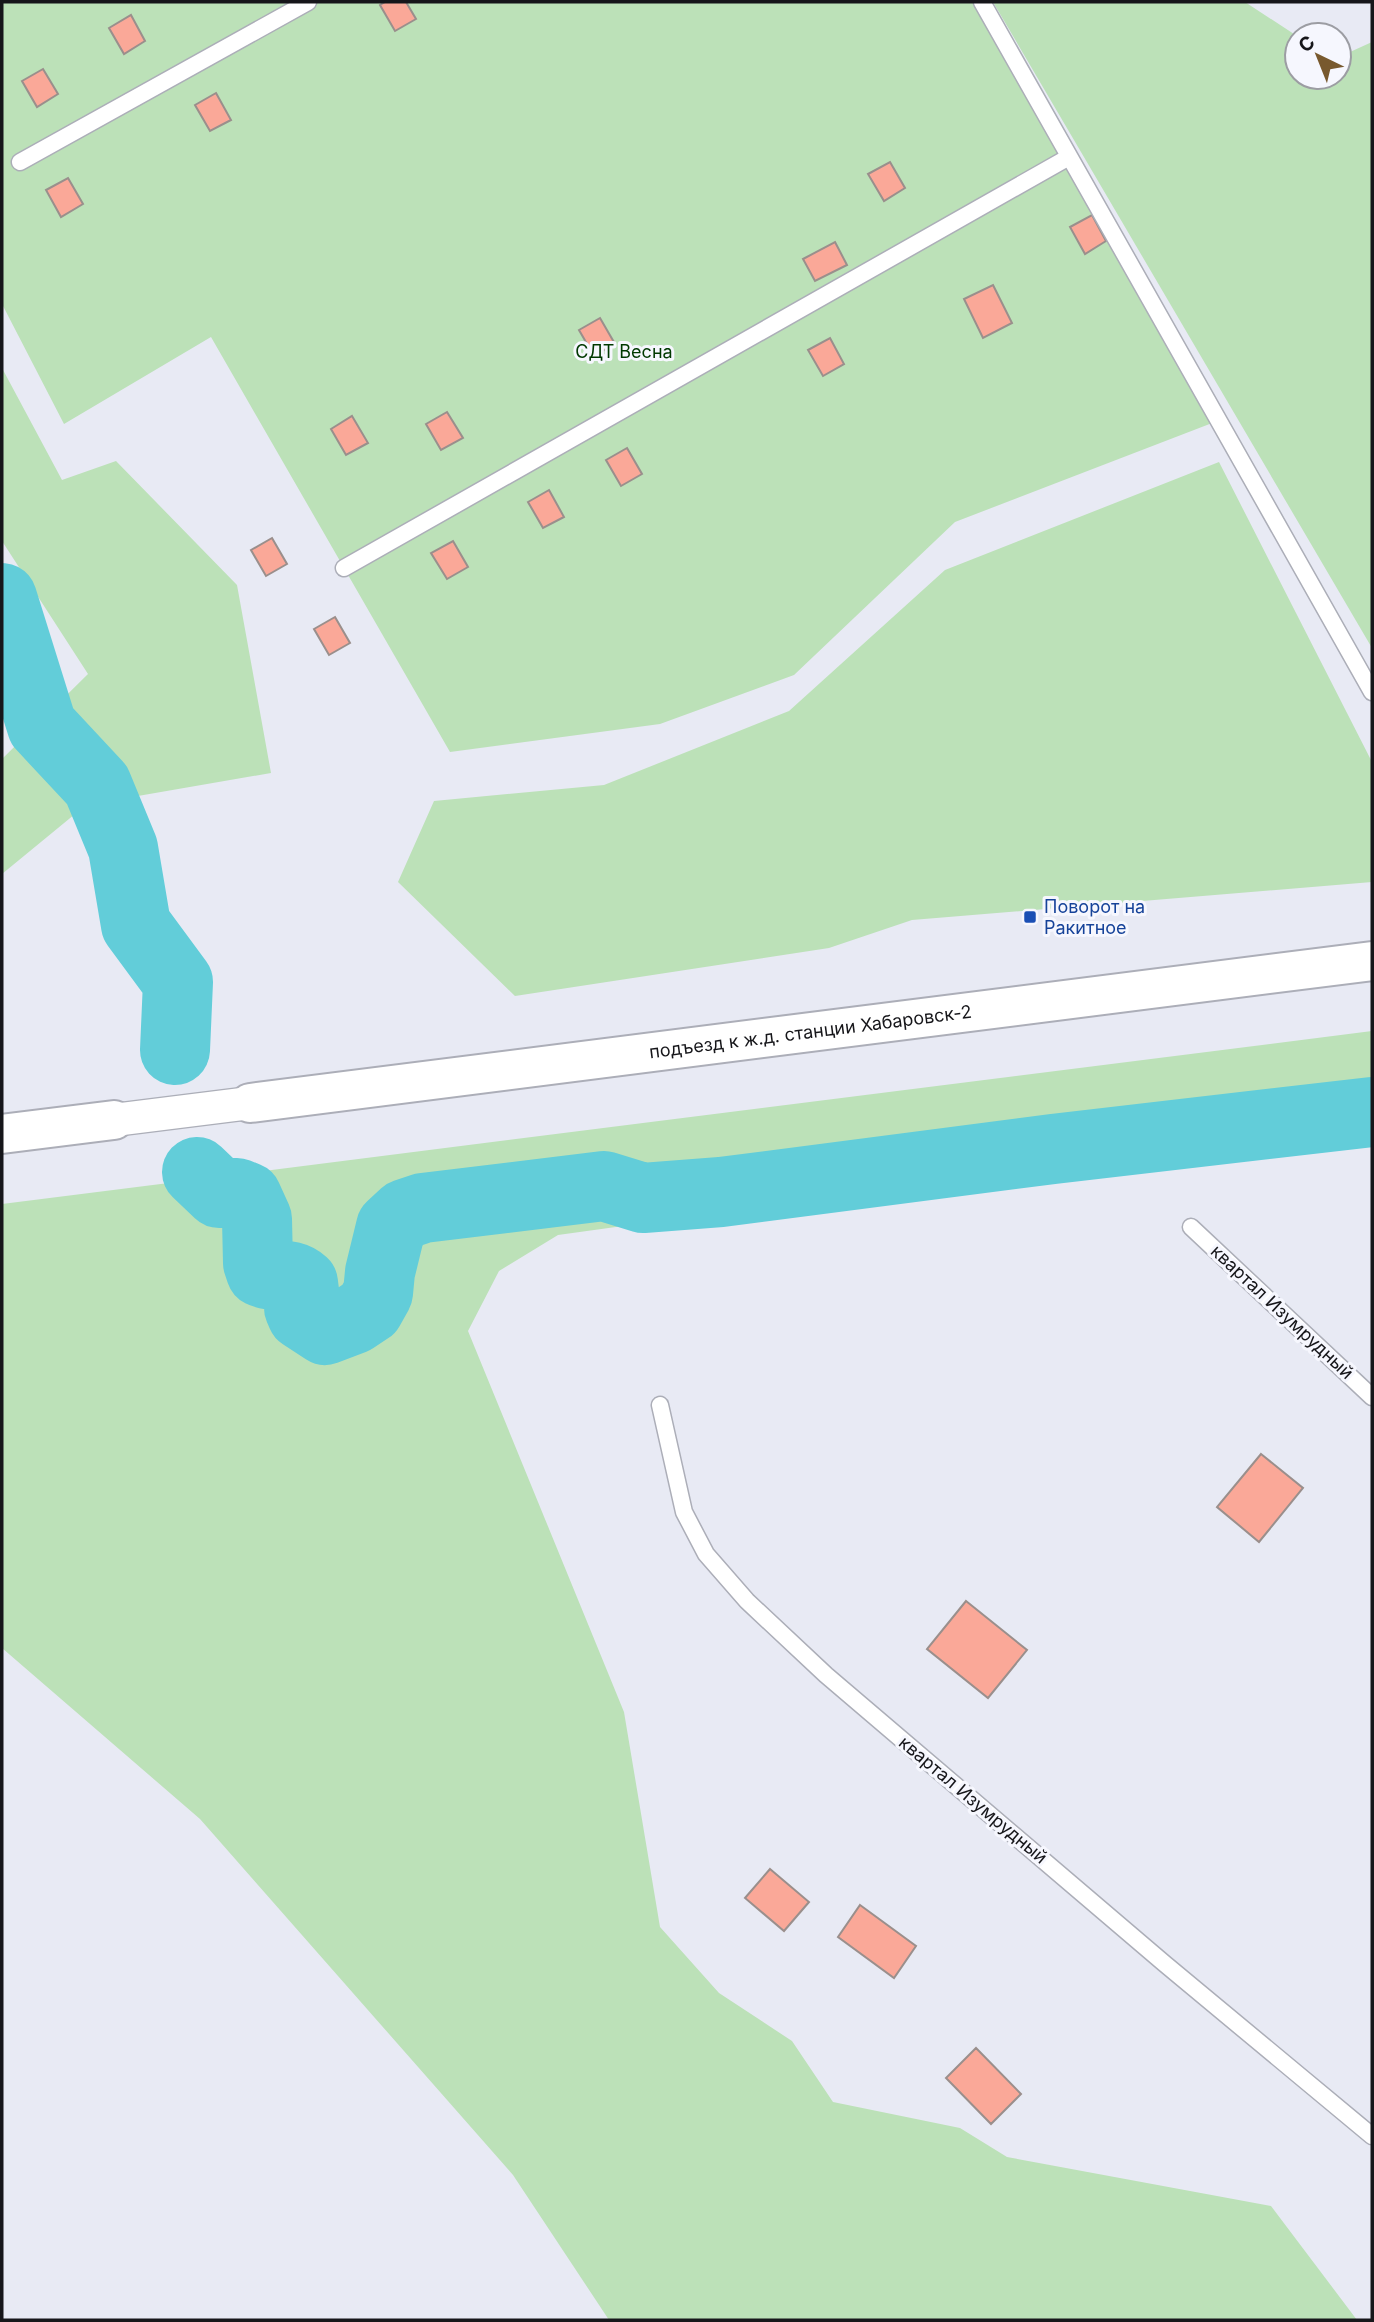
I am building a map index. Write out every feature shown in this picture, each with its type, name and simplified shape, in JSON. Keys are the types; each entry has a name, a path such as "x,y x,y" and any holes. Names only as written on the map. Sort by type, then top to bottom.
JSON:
{"street":[{"name":"подъезд к ж.д. станции Хабаровск-2","path":"250,1103 1372,961"},
{"path":"2,1134 250,1103"}],"lane":[{"path":"20,162 308,2"},
{"path":"982,2 1372,692"},
{"path":"344,568 1069,157"},
{"name":"квартал Изумрудный","path":"1191,1227 1372,1397"},
{"name":"квартал Изумрудный","path":"660,1405 684,1512 706,1555 747,1601 826,1675 1165,1964 1372,2136"}],"green space":[{"name":"СДТ Весна","path":"2,2 973,2 1220,420 955,522 794,675 660,724 450,752 211,337 64,424 2,304"},
{"path":"993,2 1245,2 1283,27 1283,91 1353,91 1353,51 1372,42 1372,648"},
{"path":"2,368 62,480 116,461 237,585 271,773 86,805 2,874 2,759 88,674 2,541"},
{"path":"1219,462 1372,762 1372,882 912,920 829,948 515,996 398,882 434,801 604,785 789,711 945,570"},
{"path":"1372,1031 1372,1122 558,1235 499,1271 468,1331 624,1712 660,1927 719,1993 792,2041 833,2102 960,2128 1007,2157 1271,2206 1357,2320 609,2320 513,2175 200,1819 2,1648 2,1204"}],"building":[{"path":"385,2 406,2 416,19 395,31 380,5"},
{"path":"131,15 145,41 124,54 109,28"},
{"path":"43,69 58,94 37,107 22,81"},
{"path":"216,93 231,120 210,131 195,105"},
{"path":"890,162 905,188 884,201 868,174"},
{"path":"68,178 83,204 61,217 46,190"},
{"path":"1092,215 1106,241 1085,254 1070,227"},
{"path":"835,242 847,265 815,281 803,259"},
{"path":"993,285 1012,323 983,338 964,299"},
{"path":"600,318 615,344 594,356 579,330"},
{"path":"830,338 844,364 823,376 808,350"},
{"path":"447,412 463,438 441,450 426,424"},
{"path":"352,416 368,443 346,455 331,429"},
{"path":"627,448 642,474 621,486 606,460"},
{"path":"549,490 564,517 543,528 528,502"},
{"path":"272,538 287,564 266,576 251,550"},
{"path":"453,541 468,567 447,579 431,553"},
{"path":"335,617 350,643 329,655 314,629"},
{"path":"1261,1454 1303,1488 1259,1542 1217,1507"},
{"path":"966,1601 1027,1650 988,1698 927,1649"},
{"path":"770,1869 809,1902 784,1931 745,1898"},
{"path":"860,1905 916,1946 894,1978 838,1937"},
{"path":"976,2048 1021,2094 991,2124 946,2078"}],"waterway":[{"path":"2,598 42,726 97,785 123,848 136,925 178,982 175,1050"},
{"path":"197,1172 219,1193 237,1193 247,1197 257,1219 258,1263 261,1272 293,1277 303,1283 304,1291 299,1308 302,1315 325,1330 354,1319 369,1309 378,1293 391,1227 405,1214 423,1208 604,1186 643,1198 721,1192 1053,1149 1372,1112"}],"place":[{"name":"Поворот на Ракитное","path":"1030,917"}]}
